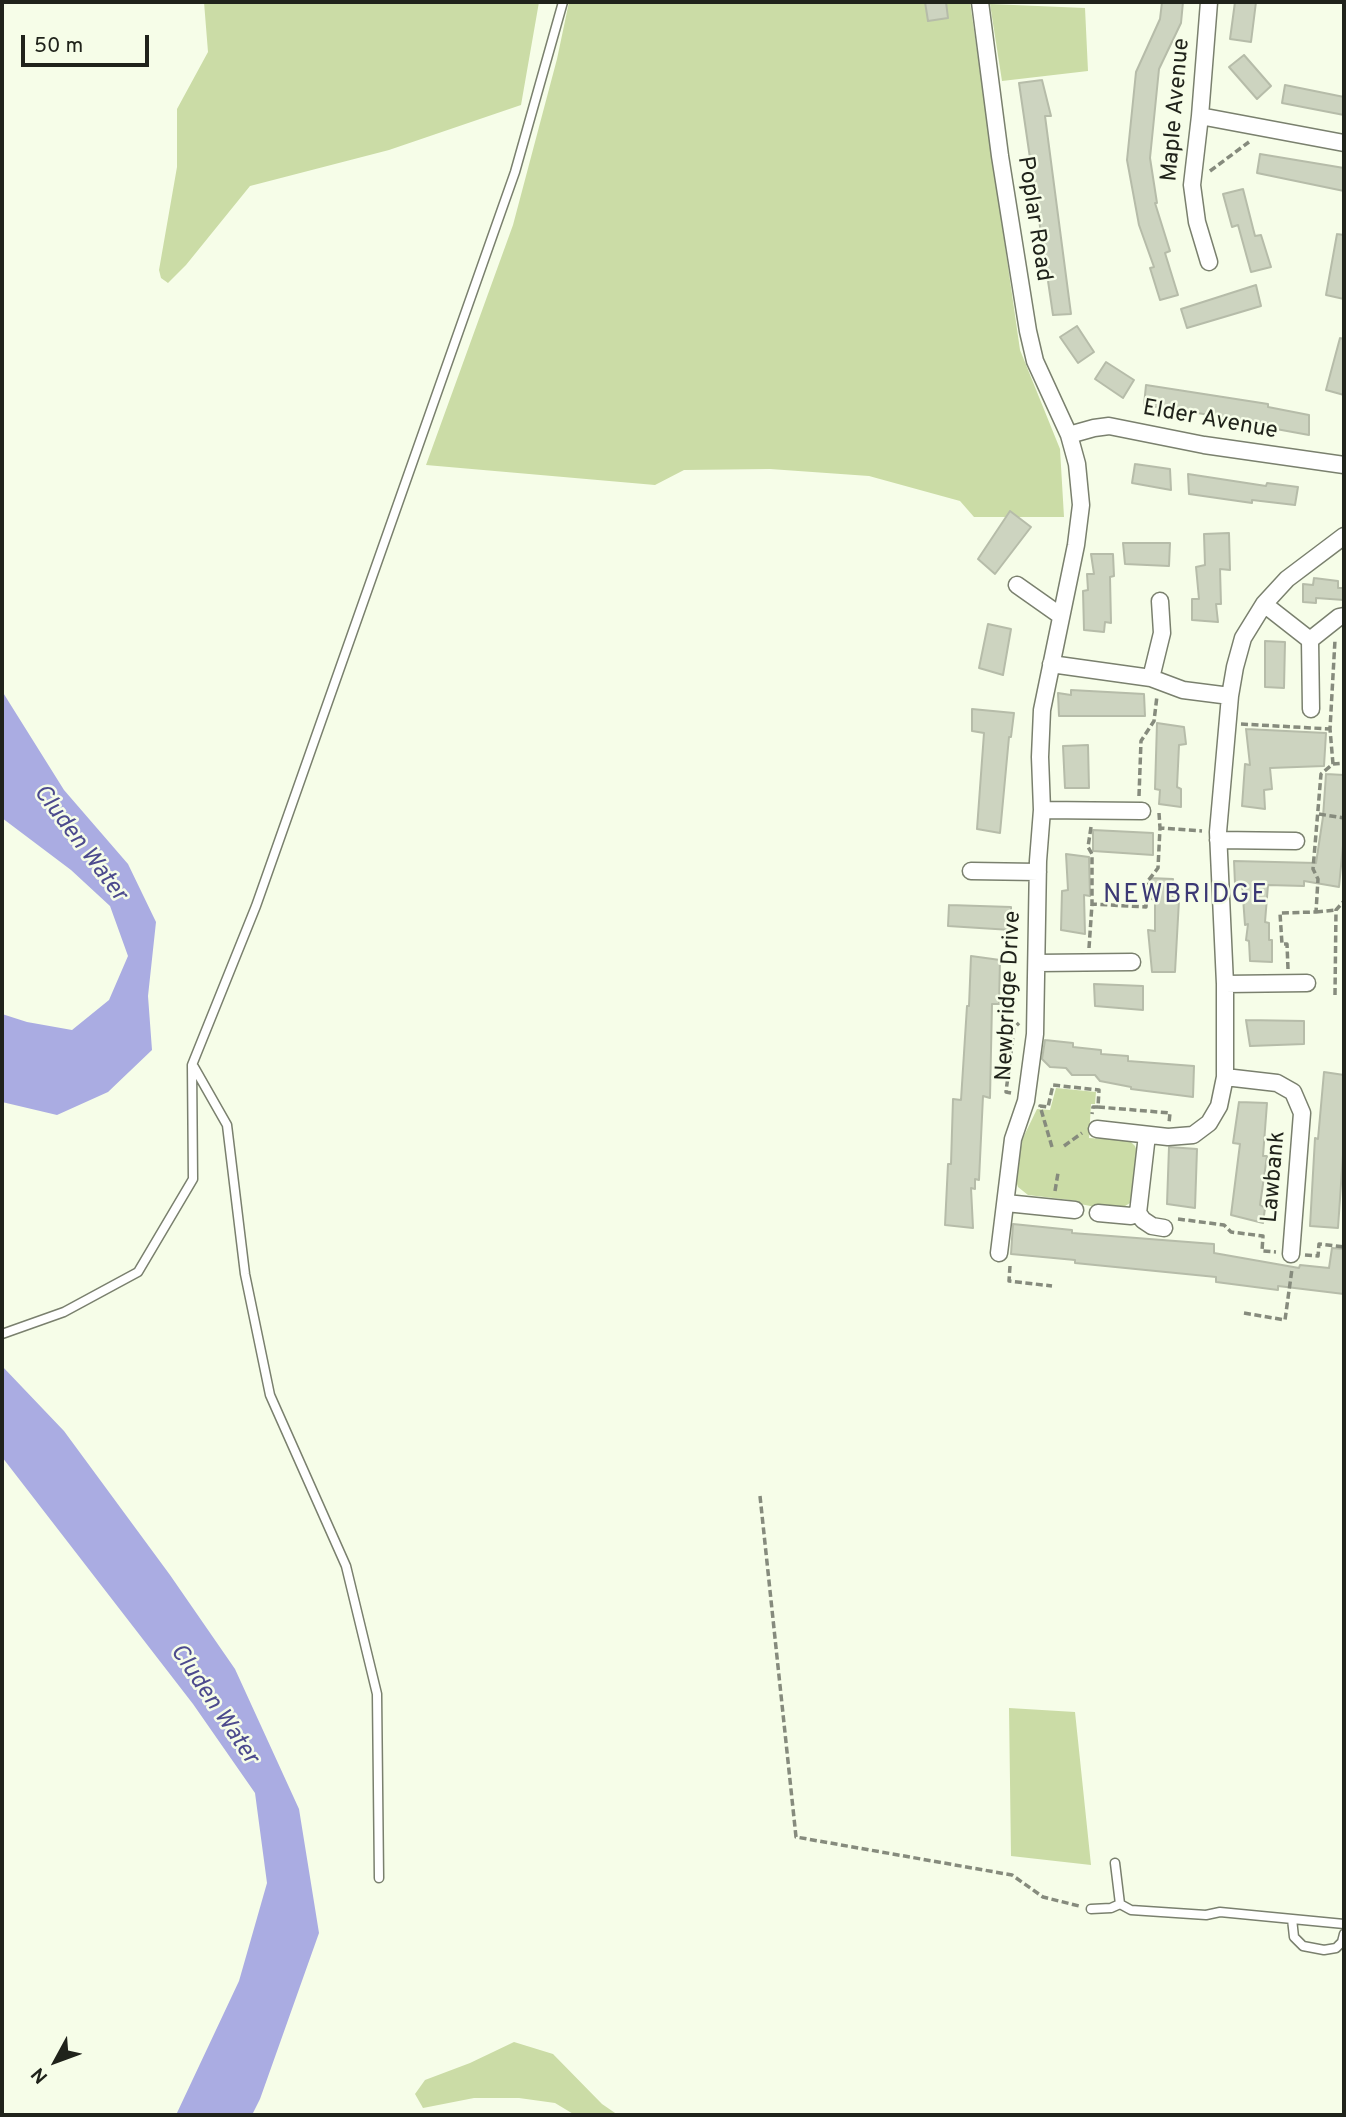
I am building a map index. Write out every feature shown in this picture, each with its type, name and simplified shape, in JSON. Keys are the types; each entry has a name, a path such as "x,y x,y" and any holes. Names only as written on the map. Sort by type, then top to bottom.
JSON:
{"street":[{"name":"Poplar Road","path":"980,2 1000,156 1028,331 1035,361 1069,435"},
{"name":"Maple Avenue","path":"1209,2 1192,185 1196,222 1209,262"},
{"path":"1200,116 1344,142"},
{"name":"Elder Avenue","path":"1069,435 1109,426 1204,445 1344,465"},
{"name":"Newbridge Drive","path":"999,1253 1013,1139 1026,1101 1032,1066 1042,810 1042,710 1076,545 1081,505 1077,464 1069,435"},
{"path":"1093,1131 1168,1137 1193,1135 1209,1123 1219,1106 1225,1077 1225,984 1218,836 1230,696 1243,638 1264,604 1287,579 1344,536"},
{"path":"1017,585 1061,616"},
{"path":"1155,679 1162,633 1160,601"},
{"path":"1264,604 1310,639"},
{"path":"1310,639 1344,616"},
{"path":"1310,639 1311,709"},
{"path":"1051,664 1155,679 1183,690 1230,696"},
{"path":"1042,810 1140,806"},
{"path":"1218,836 1296,841"},
{"path":"971,871 1038,872"},
{"path":"1037,962 1132,962"},
{"path":"1225,984 1307,983"},
{"name":"Lawbank","path":"1225,1077 1277,1083 1293,1092 1303,1113 1293,1254"},
{"path":"1147,1135 1138,1213 1153,1226 1167,1223"},
{"path":"1006,1203 1075,1210"},
{"path":"1098,1213 1130,1216 1138,1213"}],"lane":[{"path":"2,1334 64,1312 138,1272 193,1179 192,1065 256,906 515,172 563,2"},
{"path":"192,1065 227,1125 245,1274 270,1395 346,1566 377,1693 379,1878"},
{"path":"1115,1863 1120,1904"},
{"path":"1091,1909 1111,1908 1120,1904"},
{"path":"1120,1904 1131,1910 1206,1915 1220,1912 1344,1924"},
{"path":"1292,1919 1294,1937 1303,1946 1324,1950 1336,1948 1342,1942 1344,1934"}],"path":[{"path":"1192,185 1257,135 1259,127"},
{"path":"1328,625 1335,633 1330,729 1333,764"},
{"path":"1140,806 1142,741 1154,721 1155,679"},
{"path":"1229,724 1330,729"},
{"path":"1316,912 1318,879 1313,869 1321,774 1333,764 1344,763"},
{"path":"1092,904 1146,907 1147,882 1158,868 1158,806"},
{"path":"1088,962 1092,854 1088,847 1093,810"},
{"path":"1318,814 1344,818"},
{"path":"1160,828 1218,836"},
{"path":"1335,995 1336,910 1344,901"},
{"path":"1289,983 1287,944 1282,944 1280,913 1336,910"},
{"path":"1052,1147 1040,1106 1048,1107 1053,1085 1099,1090 1098,1107"},
{"path":"1064,1146 1084,1131 1093,1131 1093,1107 1170,1113 1168,1137"},
{"path":"1167,1223 1224,1224 1231,1232 1263,1236 1262,1251 1318,1256 1319,1244 1344,1247"},
{"path":"999,1253 997,1261 1010,1264 1009,1281 1052,1286"},
{"path":"1244,1313 1285,1320 1293,1254"},
{"path":"760,1496 796,1837 1012,1875 1043,1898 1091,1909"}],"green space":[{"path":"204,2 539,2 521,105 389,150 250,186 186,265 168,283 161,278 159,270 177,167 177,109 208,52"},
{"path":"569,2 970,2 1020,350 1060,449 1064,517 974,517 960,501 869,476 770,469 684,470 655,485 426,465 513,225 557,59"},
{"path":"990,4 1085,8 1088,71 1002,81"},
{"path":"1056,1088 1096,1092 1095,1104 1091,1104 1089,1138 1130,1141 1135,1146 1138,1154 1135,1196 1130,1203 1117,1211 1080,1204 1078,1201 1028,1195 1018,1187 1016,1181 1022,1140 1037,1109 1050,1110"},
{"path":"1009,1708 1075,1712 1091,1865 1011,1856"},
{"path":"514,2042 553,2054 602,2104 618,2115 575,2115 555,2103 519,2098 474,2098 423,2108 415,2094 425,2080"}],"water":[{"name":"Cluden Water","path":"2,691 64,790 128,864 156,922 148,996 152,1050 108,1092 57,1115 2,1102 2,1014 27,1022 72,1030 109,1000 128,956 110,906 71,870 2,818"},
{"name":"Cluden Water","path":"2,1366 64,1431 235,1669 299,1809 319,1933 252,2115 176,2115 239,1981 267,1883 255,1793 193,1704 2,1457"}],"building":[{"path":"925,2 946,2 948,18 928,21"},
{"path":"1162,2 1183,2 1181,23 1159,69 1150,158 1155,203 1170,251 1165,253 1178,295 1160,300 1150,268 1154,267 1139,225 1127,160 1136,72 1160,19"},
{"path":"1235,2 1256,2 1251,42 1230,39"},
{"path":"1244,55 1271,86 1257,99 1229,67"},
{"path":"1042,80 1051,116 1045,116 1071,314 1053,315 1019,83"},
{"path":"1285,85 1344,97 1344,115 1282,103"},
{"path":"1260,154 1344,168 1344,191 1257,173"},
{"path":"1243,189 1255,236 1261,235 1271,267 1251,272 1238,225 1232,227 1223,194"},
{"path":"1337,234 1344,235 1344,299 1326,295"},
{"path":"1256,285 1261,306 1187,328 1181,309"},
{"path":"1077,326 1094,352 1078,363 1060,337"},
{"path":"1340,338 1344,339 1344,395 1326,390"},
{"path":"1106,362 1134,380 1123,398 1095,379"},
{"path":"1146,385 1268,404 1268,407 1309,415 1309,435 1276,429 1276,425 1144,405"},
{"path":"1135,464 1170,469 1171,490 1132,483"},
{"path":"1188,474 1266,486 1267,483 1298,487 1295,505 1252,500 1252,503 1189,494"},
{"path":"1010,511 1031,527 995,574 978,559"},
{"path":"1229,533 1230,570 1220,569 1221,604 1216,604 1218,622 1192,620 1192,599 1199,599 1196,567 1205,565 1204,534"},
{"path":"1123,543 1170,543 1169,566 1125,564"},
{"path":"1091,554 1113,554 1114,576 1110,577 1111,623 1105,622 1104,632 1084,630 1083,591 1088,590 1087,574 1094,574"},
{"path":"1314,578 1338,581 1338,588 1344,588 1344,600 1316,598 1316,603 1303,602 1303,584 1313,585"},
{"path":"988,624 1011,629 1003,675 979,668"},
{"path":"1265,641 1285,642 1284,688 1265,687"},
{"path":"1071,690 1144,694 1145,716 1059,716 1058,693 1071,695"},
{"path":"972,709 1014,713 1009,737 1000,833 977,829 984,733 972,731"},
{"path":"1157,723 1184,727 1186,744 1179,745 1177,787 1181,789 1181,807 1159,804 1160,790 1155,789"},
{"path":"1246,729 1326,733 1324,766 1270,768 1272,789 1264,790 1265,809 1242,806 1245,764 1250,765"},
{"path":"1088,745 1089,788 1065,788 1063,746"},
{"path":"1326,774 1344,775 1344,835 1339,887 1304,881 1304,886 1268,885 1265,922 1269,923 1269,940 1272,940 1272,962 1250,961 1242,884 1235,884 1234,861 1316,863"},
{"path":"1093,830 1153,833 1153,855 1093,851"},
{"path":"1066,854 1089,857 1090,896 1084,895 1085,934 1061,930 1062,891 1068,890"},
{"path":"1150,878 1173,879 1172,897 1179,900 1175,972 1152,972 1148,930 1155,931 1155,900 1148,898"},
{"path":"949,905 1011,907 1011,930 948,926"},
{"path":"971,956 1000,960 999,1004 992,1004 990,1098 983,1096 979,1180 975,1179 975,1189 971,1188 973,1228 945,1225 948,1164 951,1164 953,1099 961,1100"},
{"path":"1094,984 1143,986 1143,1010 1095,1006"},
{"path":"1246,1020 1304,1021 1304,1044 1250,1046"},
{"path":"1045,1040 1101,1050 1101,1054 1128,1056 1128,1061 1194,1066 1193,1097 1131,1089 1100,1081 1095,1075 1072,1075 1066,1068 1050,1067 1042,1059"},
{"path":"1324,1072 1344,1075 1344,1140 1338,1228 1310,1226 1315,1138 1318,1139"},
{"path":"1239,1102 1267,1103 1263,1156 1267,1156 1260,1205 1265,1208 1263,1223 1231,1215 1240,1144 1233,1143"},
{"path":"1169,1147 1197,1149 1195,1208 1167,1204"},
{"path":"1013,1224 1072,1230 1072,1233 1214,1244 1214,1253 1299,1268 1300,1265 1329,1268 1332,1248 1344,1249 1344,1294 1278,1286 1278,1290 1216,1282 1216,1277 1011,1254"}],"district":[{"name":"NEWBRIDGE","path":"1186,897"}]}
